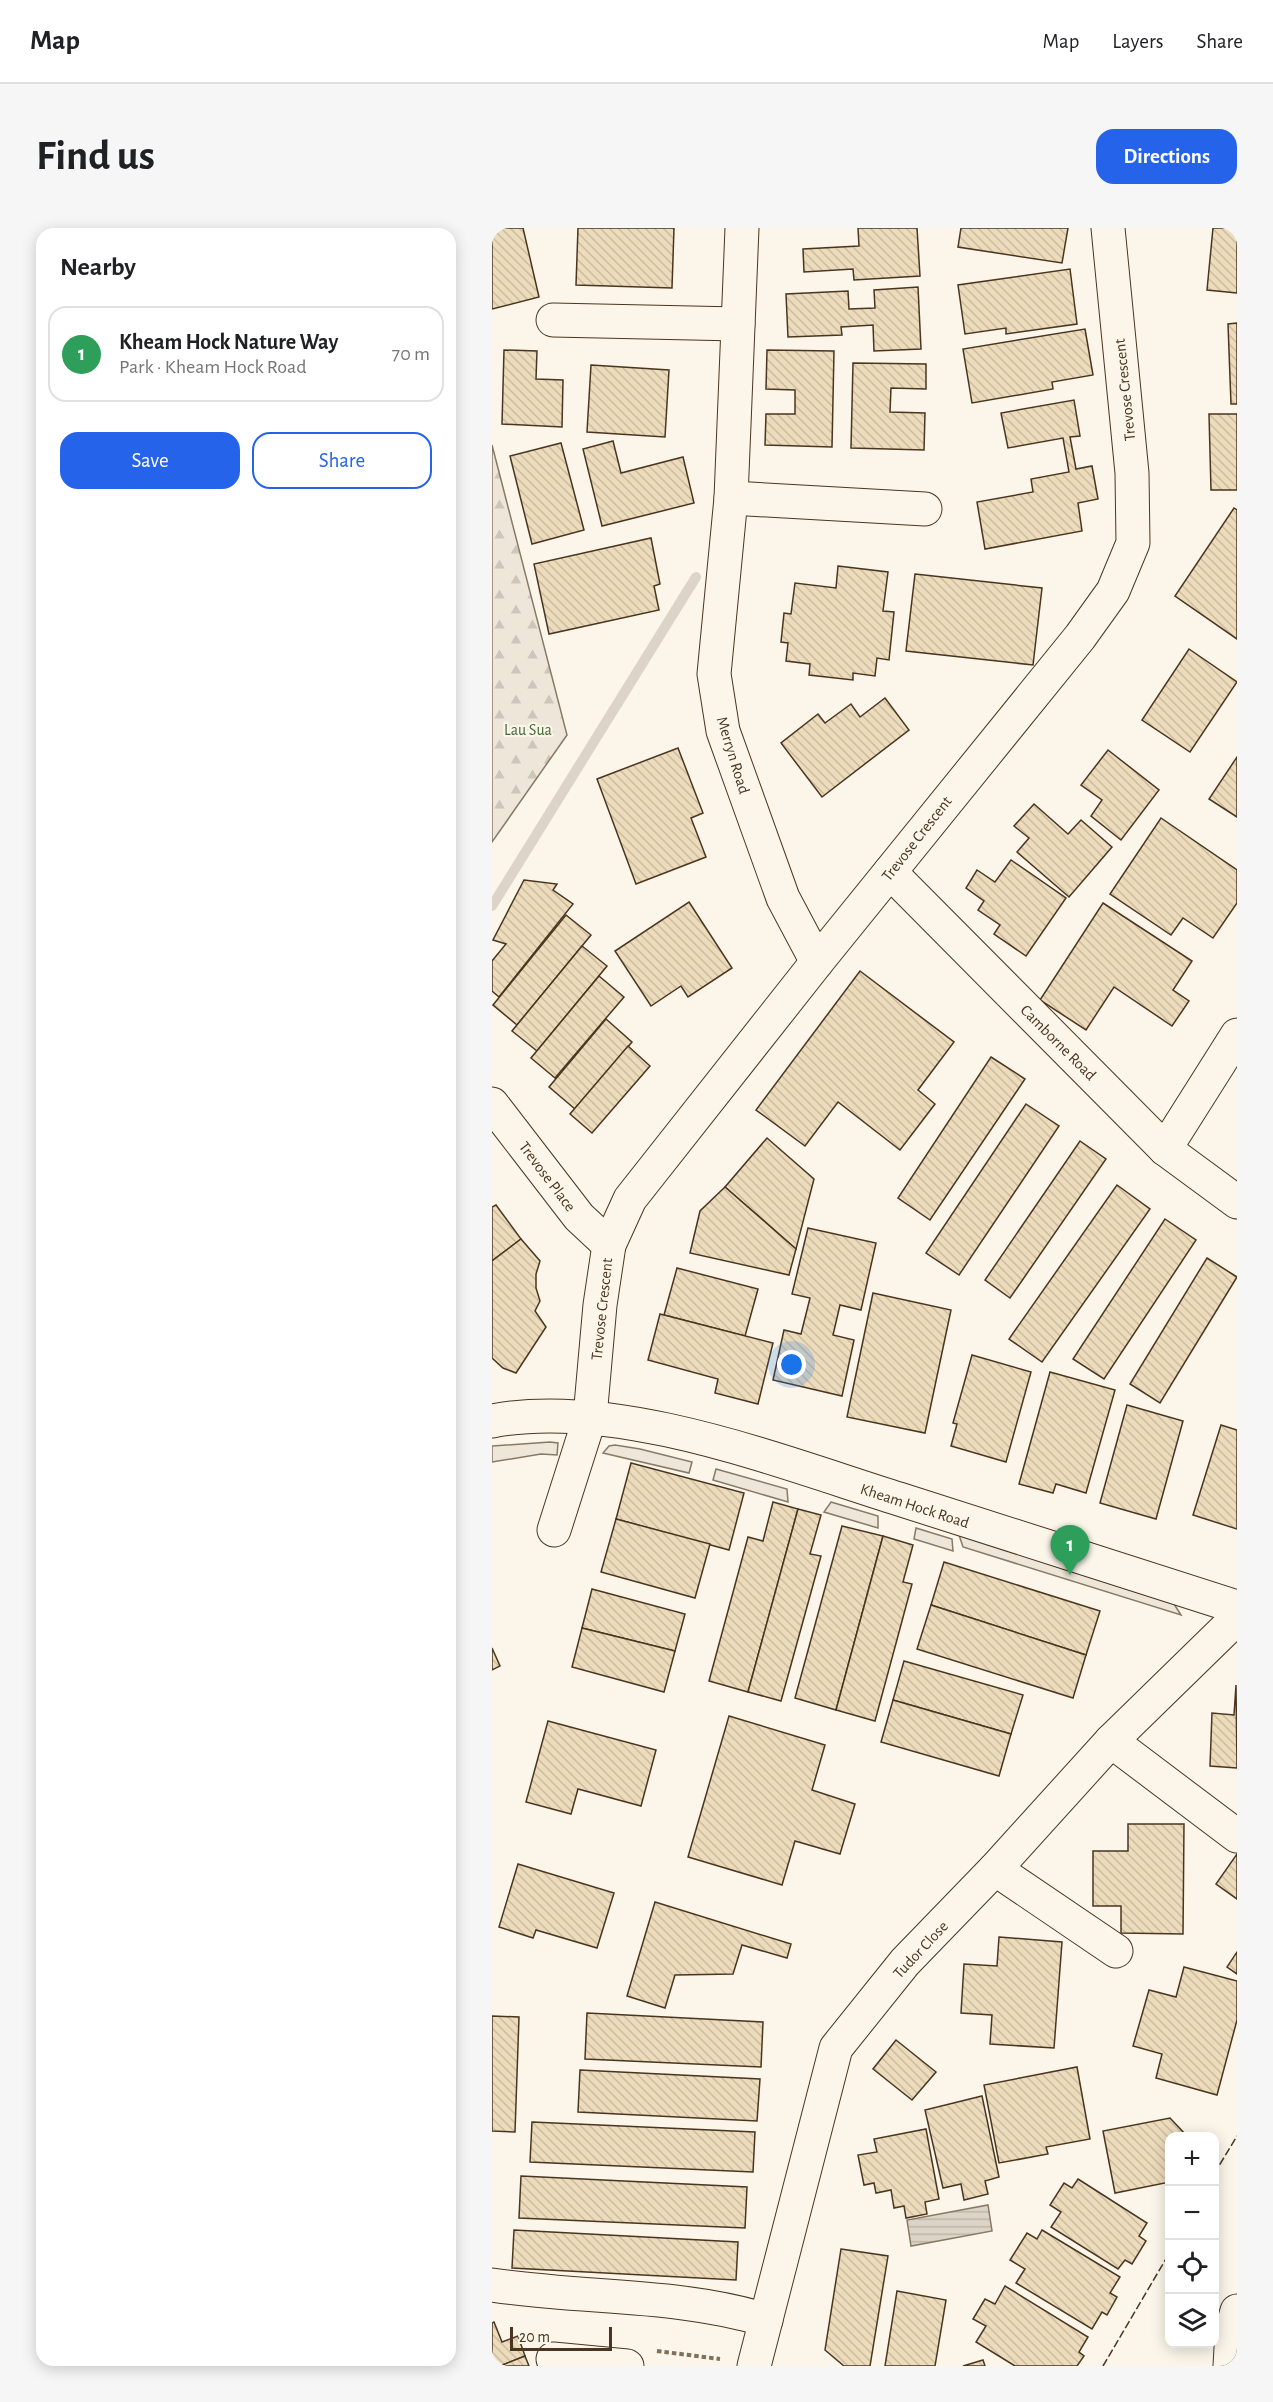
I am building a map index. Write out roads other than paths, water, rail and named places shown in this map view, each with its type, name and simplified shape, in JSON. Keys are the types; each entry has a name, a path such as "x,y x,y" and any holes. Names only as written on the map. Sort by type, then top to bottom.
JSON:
{"street":[{"name":"Merryn Road","path":"742,228 730,498 714,674 723,731 783,898 817,962"},
{"name":"Trevose Crescent","path":"590,1417 600,1305 609,1245 630,1199 817,962 1080,637 1113,591 1133,543 1132,473 1108,228"},
{"path":"553,320 738,324"},
{"path":"730,498 925,509"},
{"name":"Camborne Road","path":"890,872 1165,1149 1237,1202"},
{"path":"1165,1149 1237,1035"},
{"name":"Trevose Place","path":"492,1104 579,1217 609,1245"},
{"name":"Kheam Hock Road","path":"492,1420 561,1416 590,1417 675,1432 775,1460 1237,1607"},
{"path":"554,1530 590,1417"},
{"name":"Tudor Close","path":"754,2366 837,2048 905,1962 995,1869 1111,1741 1237,1618"},
{"path":"1111,1741 1237,1836"},
{"path":"995,1869 1116,1951"},
{"path":"492,2285 575,2295 682,2301 740,2312 766,2320"},
{"path":"1230,2366 1232,2329 1237,2312"},
{"path":"553,2359 627,2366"}],"waterway":[{"path":"492,906 696,577"}],"place":[{"name":"Kheam Hock Nature Way","path":"1070,1575"}],"park label":[{"name":"Lau Sua","path":"528,729"}]}
